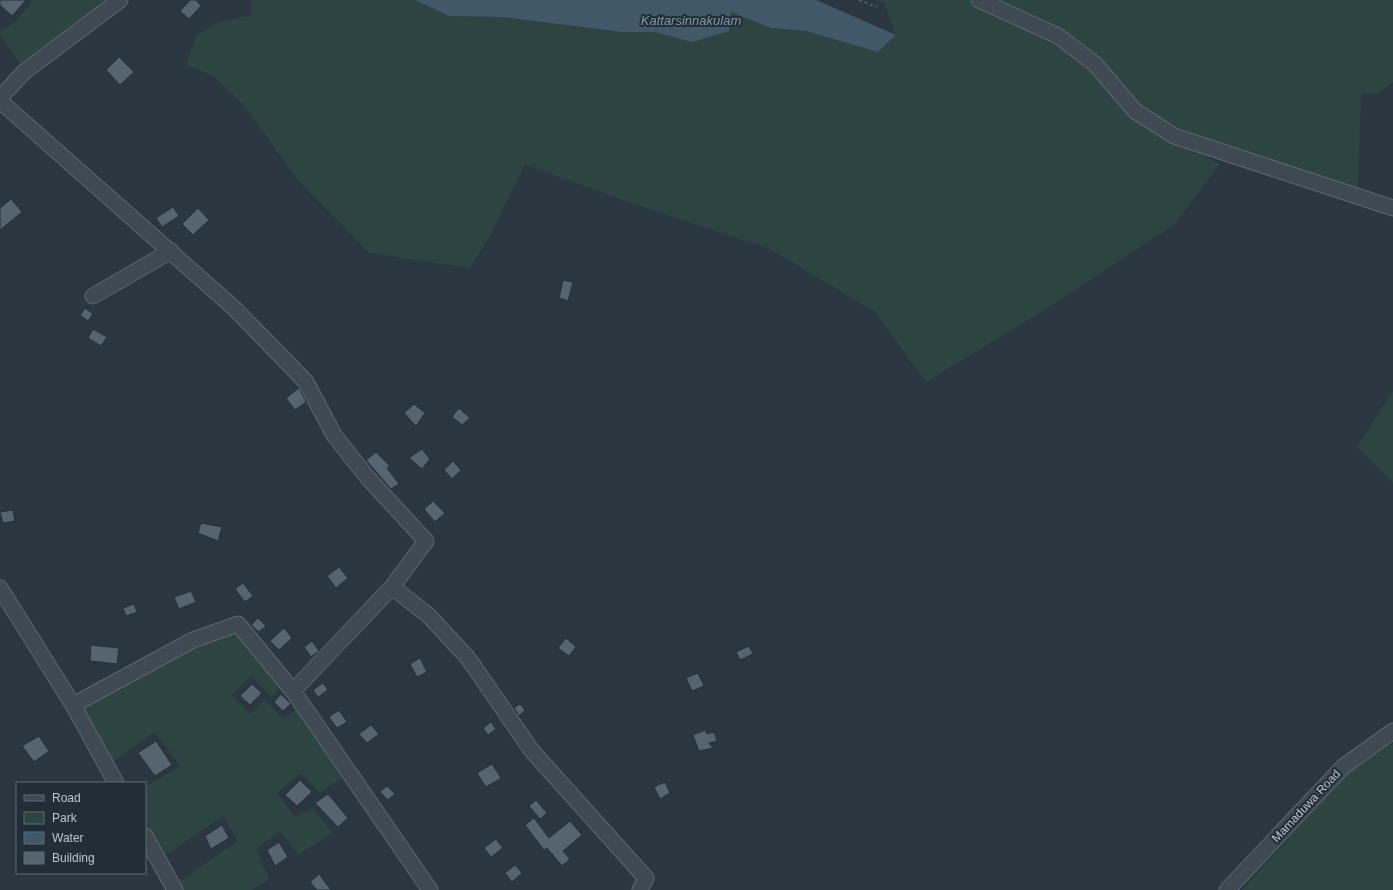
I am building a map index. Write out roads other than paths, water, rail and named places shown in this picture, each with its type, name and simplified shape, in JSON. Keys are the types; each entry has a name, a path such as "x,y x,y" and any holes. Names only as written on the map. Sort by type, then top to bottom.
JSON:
{"street":[{"path":"0,98 24,72 120,0"},
{"path":"979,0 1058,36 1095,64 1135,111 1174,136 1393,208"},
{"path":"0,101 235,309 306,382 334,435 368,478 426,541 392,587 293,691"},
{"path":"92,296 171,251"},
{"path":"392,587 428,614 468,658 532,751 646,878 640,890"},
{"path":"0,588 73,705 115,782"},
{"path":"73,705 193,640 238,624 293,691 430,890"},
{"name":"Mamaduwa Road","path":"1227,890 1343,767 1393,731"},
{"path":"146,838 175,890"}],"water":[{"name":"Kattarsinnakulam","path":"415,0 816,0 896,35 878,52 806,31 771,28 731,12 729,31 692,42 654,32 622,32 501,17 449,16"}]}
